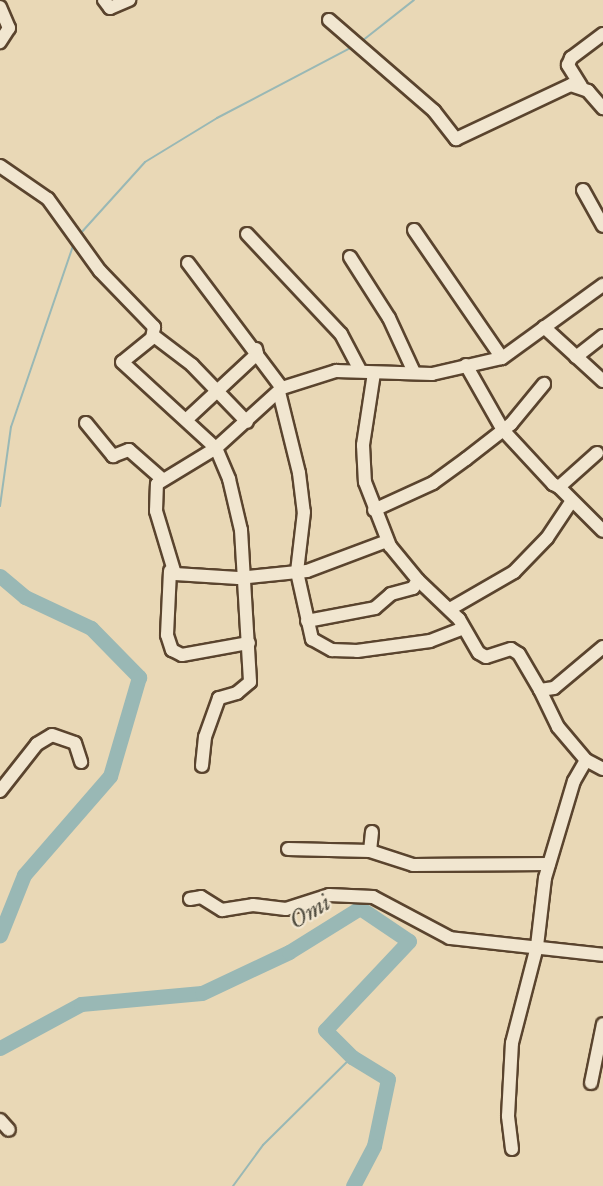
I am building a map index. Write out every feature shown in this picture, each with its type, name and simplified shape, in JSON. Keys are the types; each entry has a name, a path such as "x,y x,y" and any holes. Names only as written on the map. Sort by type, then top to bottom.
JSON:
{"street":[{"path":"104,0 110,8 129,0"},
{"path":"0,7 9,28 0,42"},
{"path":"329,20 434,111 456,139 581,86"},
{"path":"600,99 581,86 567,65 571,58 603,34"},
{"path":"0,166 48,199 94,263 154,327 154,336"},
{"path":"583,190 603,226"},
{"path":"414,230 502,358"},
{"path":"247,234 341,334 360,370"},
{"path":"350,257 389,318 414,372"},
{"path":"188,263 256,349 281,390 304,512 297,572 307,621 318,646 348,651 413,645 461,629"},
{"path":"249,643 182,655 172,650 167,635 170,571 156,511 162,479 216,448 281,390 313,376 360,370 374,373 444,373 466,365 502,358 603,285"},
{"path":"544,327 603,381"},
{"path":"154,336 192,365 216,394 247,422"},
{"path":"154,336 120,358 216,448 240,520 243,626 249,643 244,654 250,682 219,698 205,737 202,766"},
{"path":"576,357 603,336"},
{"path":"186,420 257,354 256,349"},
{"path":"466,365 503,430 571,502 603,531"},
{"path":"374,373 363,445 374,510 387,541 418,580 450,609 461,629 486,657 511,649 519,654 558,727 586,760 603,769"},
{"path":"374,510 433,483 503,430 544,384"},
{"path":"86,423 113,456 129,450 162,479"},
{"path":"559,487 597,453"},
{"path":"450,609 514,572 547,538 571,502"},
{"path":"170,571 243,577 297,572 387,541"},
{"path":"307,621 367,611 391,594 413,588 418,580"},
{"path":"540,690 554,688 603,647"},
{"path":"0,791 37,744 52,735 75,742 81,762"},
{"path":"512,1149 512,1043 537,946 549,864 573,781 586,760"},
{"path":"370,851 372,832"},
{"path":"288,849 370,851 413,865 549,864"},
{"path":"190,899 201,897 222,910 253,905 286,909 337,894 373,897 450,938 603,955"},
{"path":"591,1083 603,1024"},
{"path":"0,1120 9,1130"}],"waterway":[{"path":"362,41 414,0"},
{"path":"80,234 145,162 217,118 352,47"},
{"path":"0,506 11,427 74,243"},
{"name":"Omi","path":"0,576 25,597 91,628 139,677 110,776 24,875 0,935"},
{"name":"Omi","path":"0,1048 81,1004 202,993 289,952 360,908 409,941 325,1030 352,1057 388,1079 374,1146 353,1186"},
{"path":"233,1186 263,1145 352,1057"}]}
